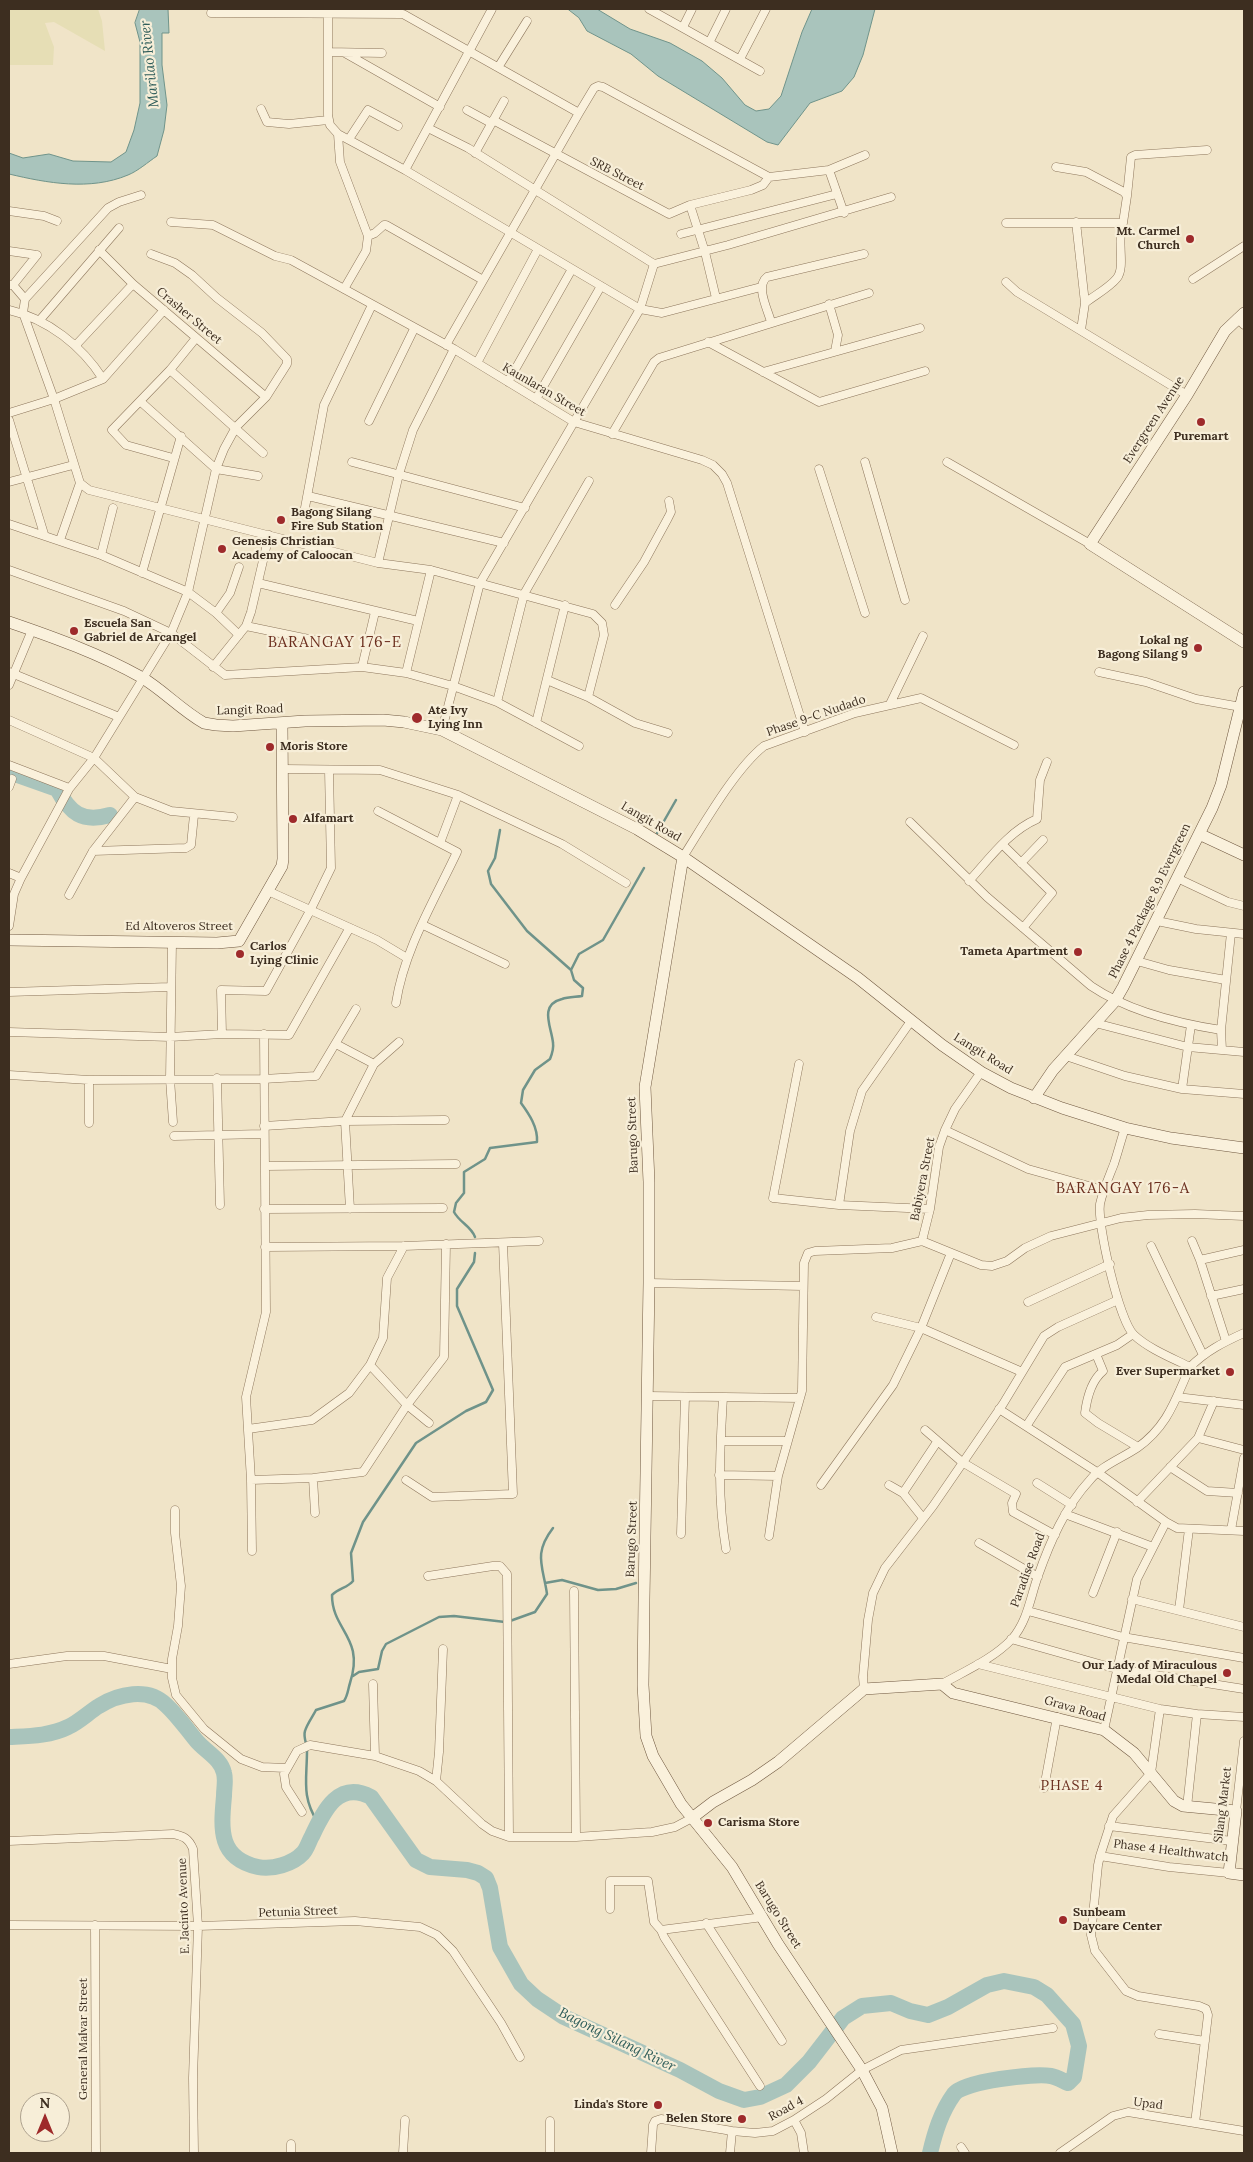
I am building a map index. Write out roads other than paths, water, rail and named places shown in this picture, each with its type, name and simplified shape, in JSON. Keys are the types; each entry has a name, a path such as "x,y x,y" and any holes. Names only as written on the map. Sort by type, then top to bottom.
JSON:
{"main road":[{"name":"Evergreen Avenue","path":"1090,544 1188,395 1226,331 1242,318"},
{"path":"1090,544 1244,642"},
{"name":"Langit Road","path":"9,622 106,660 143,678 204,722 216,726 383,720 404,722 442,730 637,829 684,857 858,978 911,1021 981,1072 1034,1098 1125,1128 1171,1138 1244,1148"},
{"name":"Phase 4 Package 8,9 Evergreen","path":"1034,1098 1066,1056 1115,1000 1137,961 1212,808 1221,785 1244,692"},
{"name":"Ed Altoveros Street","path":"9,940 217,943 239,941 282,866 282,723"},
{"path":"1198,834 1244,855"},
{"name":"Barugo Street","path":"684,857 645,1087 649,1182 648,1396 644,1577 646,1736 666,1779 692,1818 732,1867 832,2027 862,2070 882,2108 892,2153"},
{"name":"Paradise Road","path":"864,1689 942,1684"},
{"name":"Grava Road","path":"942,1684 953,1693 1104,1730 1129,1748 1174,1801 1187,1807"},
{"path":"692,1818 712,1802 752,1780 778,1762 864,1689"},
{"path":"1187,1807 1236,1811"},
{"name":"Silang Market","path":"1229,1872 1236,1811"},
{"name":"Phase 4 Healthwatch","path":"1229,1872 1244,1875"}],"street":[{"path":"405,170 492,9"},
{"path":"683,27 692,9"},
{"path":"710,41 726,9"},
{"path":"740,58 766,9"},
{"path":"655,10 760,71"},
{"path":"211,13 328,14 398,11 499,66 578,113"},
{"path":"328,14 328,120 338,134 405,170 640,309 662,313 762,287"},
{"path":"499,66 527,21"},
{"path":"328,52 382,53"},
{"path":"345,53 440,107"},
{"path":"446,345 578,113 594,88 598,86 603,86 769,177 828,170 865,155"},
{"path":"475,152 504,101"},
{"path":"261,109 267,122 289,124 328,120"},
{"path":"348,139 368,110 398,126"},
{"name":"SRB Street","path":"467,110 669,214 690,205"},
{"path":"428,128 475,152 654,264 705,252 844,213 891,197"},
{"path":"338,134 340,162 348,188 368,236 366,251 344,289"},
{"path":"1085,303 1108,286 1120,273 1120,231 1123,223 1132,157 1144,154 1207,150"},
{"path":"1056,167 1086,172 1124,192 1127,196"},
{"path":"828,170 844,213"},
{"path":"716,298 705,252 690,205 751,190 763,185 769,177"},
{"path":"142,194 108,208 25,300 23,313 54,399 80,483 88,490 159,509 378,563 431,570 566,605 593,614 600,619 604,635 588,698"},
{"path":"681,234 837,194"},
{"path":"9,211 44,216 58,221"},
{"name":"Kaunlaran Street","path":"171,222 213,225 275,256 291,260 414,329 454,349 574,422 702,460 713,465 722,474 772,623 805,732"},
{"path":"1076,222 1085,303 1080,330"},
{"path":"1006,223 1123,223"},
{"path":"368,236 375,233 384,224 483,280"},
{"path":"39,321 119,228"},
{"path":"1193,279 1244,246"},
{"path":"477,363 538,249"},
{"name":"Crasher Street","path":"99,250 133,284 266,397"},
{"path":"9,252 37,255 11,285 25,300"},
{"path":"9,926 10,907 21,878 69,788 94,758 171,633 188,592 206,520 216,469 224,449 236,427 266,397 285,368 287,359 262,333 217,298 192,275 176,263 151,254"},
{"path":"771,322 762,287 762,283 767,277 864,254"},
{"path":"442,730 480,583 640,309 654,264"},
{"path":"508,382 572,269"},
{"path":"1006,282 1017,292 1188,395"},
{"path":"76,345 133,284"},
{"path":"536,399 601,286"},
{"path":"612,434 654,362 665,355 869,293"},
{"path":"829,304 838,335 835,351"},
{"path":"304,513 317,453 324,405 372,305"},
{"path":"9,310 23,313 39,321 76,345 92,363 103,380"},
{"path":"9,413 54,399 103,380 164,310"},
{"path":"763,372 920,328"},
{"path":"369,422 414,329"},
{"path":"174,458 126,445 112,430 141,402 196,338"},
{"path":"708,342 819,402 925,371"},
{"path":"378,563 398,474 413,430 454,349"},
{"path":"170,370 263,453"},
{"path":"141,402 216,469 258,476"},
{"path":"9,420 44,534"},
{"path":"142,573 181,436"},
{"path":"352,462 525,508"},
{"path":"865,462 905,600"},
{"path":"947,462 1090,544"},
{"path":"9,482 73,465"},
{"path":"819,468 865,613"},
{"path":"496,702 524,594 589,481"},
{"path":"60,540 80,483"},
{"path":"308,496 504,543"},
{"path":"615,605 644,562 668,518 671,512 669,501"},
{"path":"101,555 113,508"},
{"path":"9,524 44,534 101,555 188,592 216,613 239,635"},
{"path":"213,667 246,626 269,535"},
{"path":"216,613 230,593 239,567"},
{"path":"9,570 124,611 171,633 225,675 362,667 406,673 453,686 496,702 579,746"},
{"path":"406,673 431,570"},
{"path":"258,583 418,621"},
{"path":"536,723 566,605"},
{"path":"362,667 375,612"},
{"path":"246,626 323,642"},
{"path":"9,685 11,673 32,630"},
{"path":"890,704 923,636"},
{"path":"1099,672 1146,682 1196,699 1240,707"},
{"path":"11,673 119,717"},
{"path":"547,680 635,722 668,733"},
{"name":"Phase 9-C Nudado","path":"684,857 709,816 752,755 764,746 855,713 921,698 1014,745"},
{"path":"9,720 94,758 135,797 171,811 233,817"},
{"path":"969,881 1024,824 1037,819 1040,780 1047,762"},
{"path":"9,765 69,788"},
{"path":"282,769 380,770 458,795 562,844 626,883"},
{"path":"222,1034 221,990 266,991 310,911 331,868 330,770"},
{"path":"9,787 12,778"},
{"path":"440,843 458,795"},
{"path":"69,895 93,851 135,797"},
{"path":"378,811 457,852 408,958 399,982 396,1003"},
{"path":"93,851 186,848 191,844 194,814"},
{"path":"910,822 969,881 1084,981 1115,1000 1192,1025 1221,1030"},
{"path":"1021,863 1043,840"},
{"path":"1003,845 1052,893 1023,928"},
{"path":"9,873 21,878"},
{"path":"1177,878 1228,902 1244,906"},
{"path":"268,891 349,928 408,958"},
{"path":"1157,921 1196,929 1244,934"},
{"path":"423,925 505,964"},
{"path":"9,1032 170,1037 222,1034 289,1035 349,928"},
{"path":"1222,1050 1221,1030 1231,933"},
{"path":"172,942 170,1079 173,1122"},
{"path":"1137,961 1169,970 1226,980"},
{"path":"9,992 170,987"},
{"path":"9,1075 89,1080 263,1079 316,1076 356,1009"},
{"path":"839,1205 850,1131 862,1091 911,1021"},
{"path":"1095,1023 1188,1046 1244,1052"},
{"path":"1182,1089 1192,1025"},
{"path":"252,1551 251,1480 246,1397 266,1312 264,1034"},
{"path":"350,1209 345,1121 374,1064 399,1042"},
{"path":"336,1044 374,1064"},
{"path":"1066,1056 1124,1076 1182,1089 1244,1094"},
{"path":"799,1064 773,1198 839,1205 930,1209"},
{"name":"Babiyera Street","path":"922,1241 930,1209 938,1156 945,1130 956,1109 981,1072"},
{"path":"217,1078 220,1205"},
{"path":"89,1080 89,1123"},
{"path":"174,1136 218,1136 345,1121 444,1120"},
{"path":"1125,1128 1103,1190 1100,1206 1100,1222 1118,1300 1125,1322 1133,1334 1143,1342 1190,1367"},
{"path":"945,1130 1028,1169 1103,1190"},
{"path":"265,1166 456,1164"},
{"path":"264,1209 443,1208"},
{"path":"769,1536 778,1476 786,1441 802,1391 804,1258 808,1253 813,1251 892,1248 922,1241 981,1265 998,1265 1038,1241 1100,1222 1148,1215 1244,1216"},
{"path":"1192,1240 1226,1341"},
{"path":"265,1247 404,1246 539,1241"},
{"path":"406,1480 432,1497 513,1494 503,1243"},
{"path":"251,1480 313,1478 363,1472 407,1405 444,1357 446,1244"},
{"path":"248,1430 312,1420 350,1393 370,1365 382,1338 387,1278 404,1246"},
{"path":"1151,1246 1203,1355"},
{"path":"1200,1260 1244,1250"},
{"path":"821,1485 892,1385 921,1328 951,1253"},
{"path":"1028,1302 1110,1264"},
{"path":"649,1283 803,1286"},
{"path":"1211,1296 1244,1289"},
{"path":"864,1689 865,1647 873,1593 885,1568 1000,1409 1044,1336 1050,1330 1118,1300"},
{"path":"876,1317 921,1328 1022,1372"},
{"name":"Paradise Road","path":"942,1684 978,1664 1012,1639 1022,1625 1028,1611 1038,1577 1064,1514 1097,1472 1138,1447 1164,1423 1190,1367 1203,1355 1244,1333"},
{"path":"1027,1425 1063,1369 1117,1345 1133,1334"},
{"path":"1096,1354 1103,1371 1097,1376 1087,1399 1085,1413 1138,1447"},
{"path":"370,1365 407,1405 429,1424"},
{"path":"648,1396 800,1398"},
{"path":"1177,1396 1244,1405"},
{"path":"681,1534 685,1397"},
{"path":"723,1397 719,1475 720,1514 726,1549"},
{"path":"1137,1502 1198,1438 1214,1401"},
{"path":"1000,1409 1097,1472 1137,1502 1177,1528 1244,1531"},
{"path":"925,1430 962,1462 1016,1494 1012,1503 1013,1512 1055,1535"},
{"path":"1198,1438 1244,1450"},
{"path":"721,1441 786,1441"},
{"path":"903,1493 937,1442"},
{"path":"1231,1530 1244,1458"},
{"path":"1170,1468 1207,1491 1238,1493"},
{"path":"719,1475 778,1476"},
{"path":"313,1478 316,1513"},
{"path":"1037,1483 1072,1505"},
{"path":"889,1485 903,1493 923,1518"},
{"path":"175,1510 175,1533 181,1586 172,1669 173,1686 179,1701 217,1741 241,1759 252,1765 286,1768"},
{"path":"1064,1514 1117,1532 1153,1547"},
{"path":"1104,1730 1137,1579 1166,1522"},
{"path":"1179,1610 1190,1529"},
{"path":"1093,1593 1117,1532"},
{"path":"980,1543 1038,1577"},
{"path":"428,1576 500,1566 508,1574 509,1837"},
{"path":"574,1591 576,1837"},
{"path":"1132,1599 1244,1627"},
{"path":"1028,1611 1123,1637 1244,1658"},
{"path":"1012,1639 1117,1669 1244,1690"},
{"path":"436,1781 443,1649"},
{"path":"9,1664 67,1656 97,1656 118,1658 172,1669"},
{"path":"978,1664 1160,1708 1197,1714 1244,1717"},
{"path":"374,1684 375,1756"},
{"path":"1160,1708 1151,1773 1115,1813 1099,1858 1091,1935 1095,1951 1126,1991 1138,1996 1199,2006 1206,2009 1208,2015 1195,2123"},
{"path":"1187,1807 1197,1714"},
{"path":"1044,1788 1057,1717"},
{"name":"Silang Market","path":"1236,1811 1244,1741"},
{"path":"302,1812 286,1787 284,1780 286,1768 297,1751 307,1745 375,1756 410,1767 436,1781 482,1824 492,1831 509,1837 576,1837 652,1832 675,1827 692,1818"},
{"path":"1109,1826 1232,1841"},
{"name":"E. Jacinto Avenue","path":"9,1841 173,1834 189,1840 193,1849 198,1926 193,2078 194,2153"},
{"name":"Phase 4 Healthwatch","path":"1099,1858 1229,1872"},
{"path":"610,1909 610,1881 648,1880 654,1922 661,1930 760,2086"},
{"path":"661,1930 763,1917"},
{"name":"Petunia Street","path":"9,1925 198,1926 355,1921 420,1927 437,1935 453,1950 501,2023 520,2057"},
{"path":"706,1923 782,2041"},
{"name":"General Malvar Street","path":"95,1925 96,2153"},
{"name":"Road 4","path":"651,2153 655,2121 666,2118 732,2130 773,2131 794,2120 862,2070 901,2050 1053,2028"},
{"path":"1159,2034 1205,2041"},
{"name":"Upad","path":"1060,2153 1113,2116 1128,2112 1244,2131"},
{"path":"403,2153 405,2120"},
{"path":"794,2120 801,2133 804,2153"},
{"path":"550,2121 550,2153"},
{"path":"730,2153 732,2130"},
{"path":"291,2153 292,2144"}],"water":[{"name":"Marilao River","path":"140,9 168,9 169,33 162,33 162,65 167,105 164,130 157,156 132,173 99,183 68,184 9,174 9,153 23,158 49,154 73,161 111,162 126,152 134,130 140,103 140,42 135,23"},
{"path":"568,9 597,9 630,29 670,43 702,61 722,78 745,105 756,111 769,109 781,96 802,32 812,9 875,9 863,55 854,77 842,91 810,103 778,145 767,142 658,76 631,54 587,31 579,18"}],"waterway":[{"path":"9,772 57,789 72,810 84,817 92,818 110,815"},
{"path":"656,835 676,800"},
{"path":"475,1237 454,1212 456,1203 464,1193 464,1172 485,1159 490,1148 537,1142 537,1136 530,1116 521,1103 523,1090 535,1070 550,1059 552,1053 553,1043 548,1018 550,1006 562,999 582,996 583,988 574,980 571,970 527,931 491,884 488,871 495,858 500,830"},
{"path":"571,970 579,954 603,940 644,868"},
{"path":"318,1823 307,1796 305,1731 316,1710 344,1701 354,1667 354,1655 351,1644 333,1607 332,1595 353,1581 351,1553 363,1522 416,1443 466,1411 486,1402 493,1390 457,1306 457,1289 474,1262 475,1253"},
{"path":"510,1621 535,1612 547,1594 541,1553 543,1545 553,1528"},
{"path":"545,1583 562,1580 598,1590 616,1589 636,1583"},
{"path":"353,1676 359,1672 378,1669 382,1651 386,1644 439,1617 454,1616 505,1622"},
{"name":"Bagong Silang River","path":"9,1737 39,1735 61,1730 95,1708 115,1698 142,1694 159,1699 174,1713 222,1768 225,1778 222,1820 225,1841 229,1849 235,1857 245,1863 264,1868 282,1865 299,1857 306,1849 327,1808 341,1795 350,1792 371,1797 416,1860 430,1867 467,1870 478,1873 486,1878 490,1888 500,1947 521,1984 537,1999 564,2017 680,2070 719,2091 744,2100 760,2097 786,2085 809,2062 843,2018 862,2006 891,2003 910,2011 928,2015 948,2007 987,1985 1004,1981 1034,1987 1047,1995 1073,2024 1079,2046 1074,2077 1068,2083 1058,2078 1043,2075 1016,2077 985,2082 960,2089 949,2101 942,2115 930,2153"}],"place":[{"name":"Mt. Carmel Church","path":"1190,239"},
{"name":"Puremart","path":"1201,422"},
{"name":"Bagong Silang Fire Sub Station","path":"281,520"},
{"name":"Genesis Christian Academy of Caloocan","path":"222,549"},
{"name":"Escuela San Gabriel de Arcangel","path":"74,631"},
{"name":"Lokal ng Bagong Silang 9","path":"1198,648"},
{"name":"Ate Ivy Lying Inn","path":"417,718"},
{"name":"Moris Store","path":"270,747"},
{"name":"Alfamart","path":"293,819"},
{"name":"Tameta Apartment","path":"1078,952"},
{"name":"Carlos Lying Clinic","path":"240,954"},
{"name":"Ever Supermarket","path":"1230,1372"},
{"name":"Our Lady of Miraculous Medal Old Chapel","path":"1227,1673"},
{"name":"Carisma Store","path":"708,1823"},
{"name":"Sunbeam Daycare Center","path":"1063,1920"},
{"name":"Linda's Store","path":"658,2105"},
{"name":"Belen Store","path":"742,2119"}],"district":[{"name":"BARANGAY 176-E","path":"335,643"},
{"name":"BARANGAY 176-A","path":"1123,1189"},
{"name":"PHASE 4","path":"1072,1786"}]}
